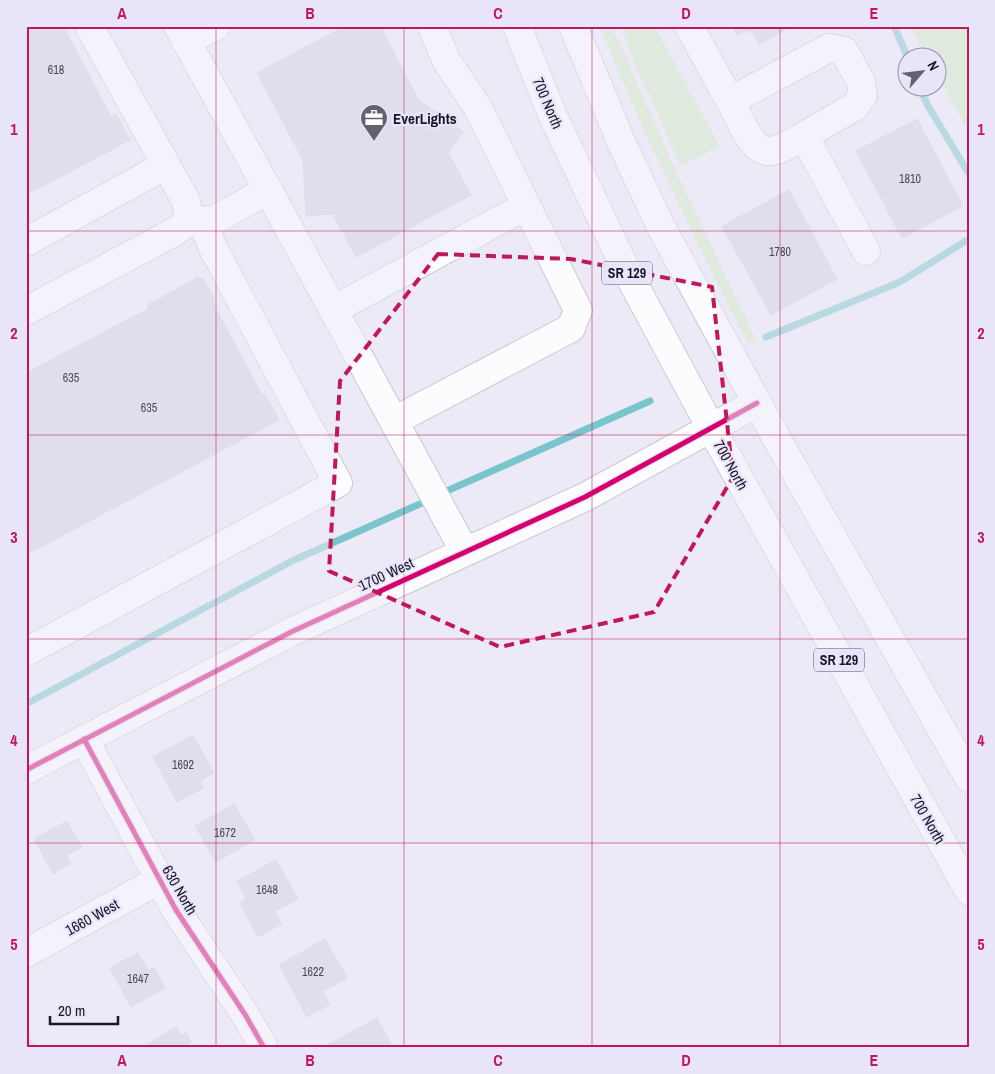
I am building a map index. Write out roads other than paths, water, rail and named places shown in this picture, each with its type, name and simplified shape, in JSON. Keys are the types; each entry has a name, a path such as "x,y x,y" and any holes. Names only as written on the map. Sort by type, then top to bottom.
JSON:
{"main road":[{"path":"26,652 338,483 213,248 196,221 89,26"},
{"path":"216,26 182,34 465,552"},
{"path":"394,421 571,328 578,310 478,108 446,60 432,26"},
{"name":"700 North","path":"517,26 552,114 625,268 710,428 969,891"},
{"path":"573,26 607,111 661,227 758,404 969,778"},
{"path":"689,26 754,146 767,151 780,148 854,108 863,95 861,82 844,50 830,48 730,101"},
{"path":"804,136 866,250"},
{"path":"26,242 166,165"},
{"path":"26,311 196,221 214,220 268,190"},
{"path":"333,310 526,206"},
{"name":"1700 West","path":"26,770 291,632 585,497 710,428 758,404"},
{"name":"630 North","path":"84,739 176,910 246,1016 264,1048"},
{"name":"1660 West","path":"26,953 159,880"}],"waterway":[{"path":"894,26 904,48"},
{"path":"924,98 969,174"},
{"path":"766,337 900,282 969,239"},
{"path":"440,494 650,401"},
{"path":"26,704 292,561 431,499"}],"place":[{"name":"EverLights","path":"374,142"}]}
